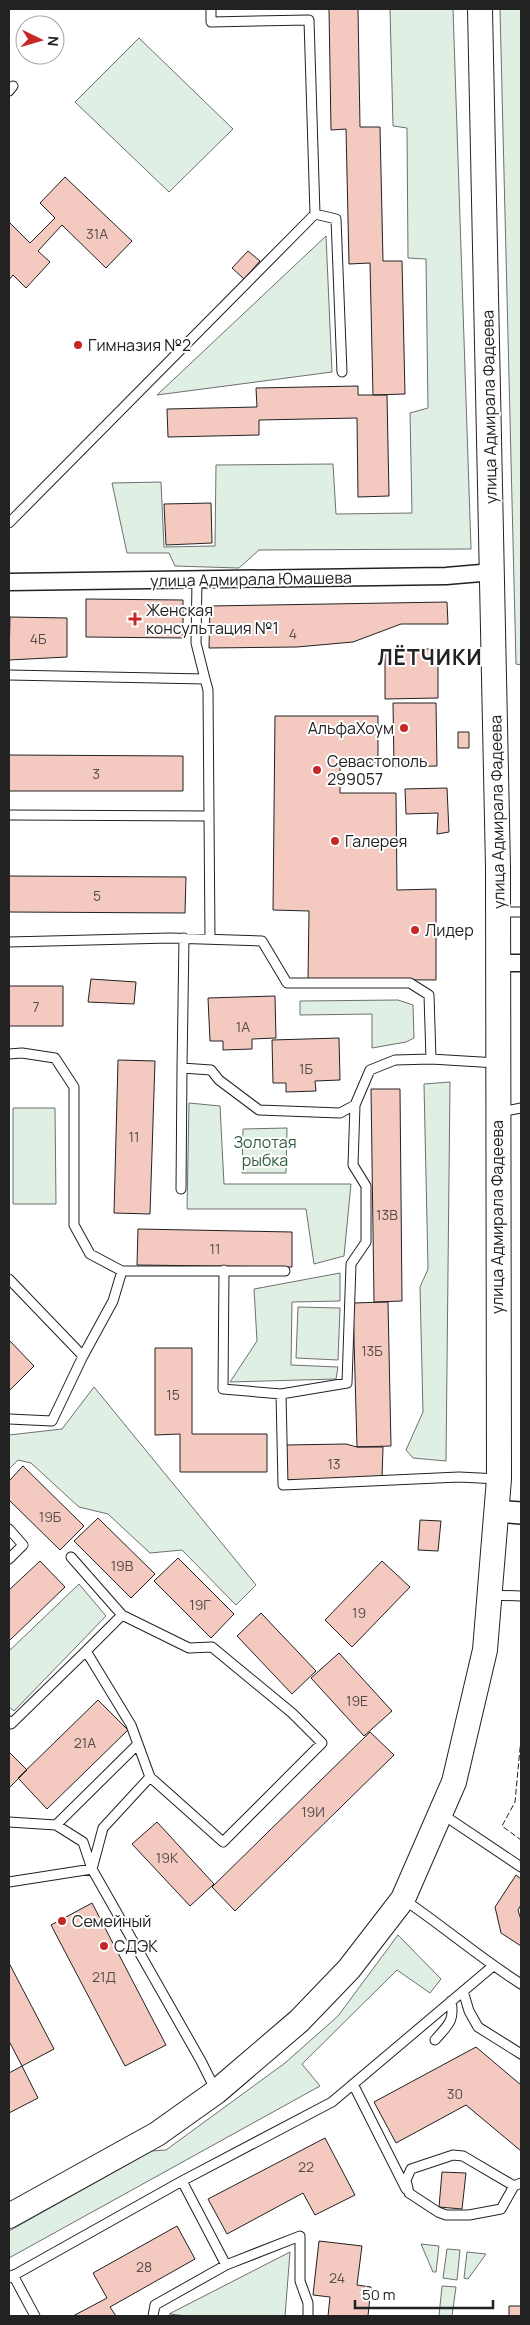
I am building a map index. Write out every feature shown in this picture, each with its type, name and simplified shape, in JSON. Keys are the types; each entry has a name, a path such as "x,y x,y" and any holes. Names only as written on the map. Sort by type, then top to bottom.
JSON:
{"main road":[{"name":"улица Адмирала Фадеева","path":"9,2216 157,2134 216,2092 299,2022 349,1969 403,1899 454,1782 485,1650 499,1479 497,1063 510,963 510,912 493,572 480,9"}],"street":[{"name":"улица Адмирала Юмашева","path":"9,582 197,581 446,576 493,572"},
{"path":"497,1512 521,1513"}],"lane":[{"path":"9,523 315,214 309,20 211,22 212,9"},
{"path":"315,214 336,219 342,372"},
{"path":"197,581 196,643 208,690 210,939"},
{"path":"9,675 205,679"},
{"path":"9,815 209,816"},
{"path":"181,1189 184,938"},
{"path":"9,942 184,938 262,941 286,983 410,983 429,995 431,1059"},
{"path":"9,1054 22,1053 55,1058 74,1087 74,1225 90,1254 122,1271 224,1270 285,1272"},
{"path":"224,1270 223,1389 281,1394 347,1383 351,1264 366,1242 366,1186 353,1165 354,1105 370,1070 395,1060 431,1059 497,1063"},
{"path":"182,1068 211,1070 219,1080 259,1110 340,1113 354,1105"},
{"path":"497,1112 521,1108"},
{"path":"9,1419 52,1421 83,1356 113,1301 122,1271"},
{"path":"9,1279 83,1356"},
{"path":"281,1394 284,1485 459,1477 499,1479"},
{"path":"9,1529 23,1545 9,1559"},
{"path":"71,1558 122,1615 189,1648 212,1647 292,1713 322,1743 223,1842 150,1777 131,1725 86,1652"},
{"path":"490,1595 521,1596"},
{"path":"9,1721 11,1724 122,1615"},
{"path":"56,1825 137,1745"},
{"path":"92,1869 103,1828 150,1777"},
{"path":"440,1813 521,1867"},
{"path":"9,1822 56,1825 83,1842 92,1869 201,2060 216,2092"},
{"path":"9,1882 92,1869"},
{"path":"403,1899 442,1925 493,1966 521,1984"},
{"path":"35,2316 11,2277 182,2181 332,2102 493,1966"},
{"path":"463,1990 469,2011 478,2028 521,2054"},
{"path":"435,2040 452,2021 451,2001"},
{"path":"353,2084 400,2180 409,2192 438,2212 456,2216 502,2209 517,2184 463,2156 453,2155 411,2169 406,2180 409,2192"},
{"path":"182,2181 226,2265"},
{"path":"154,2316 155,2305 226,2265 300,2236 300,2281 308,2304 308,2316"}],"green space":[{"path":"390,9 453,9 471,549 259,550 239,568 175,566 169,553 127,553 112,483 161,482 164,547 215,546 216,465 333,464 336,514 412,513 410,413 428,408 426,259 408,258 407,128 393,126"},
{"path":"500,9 521,9 521,665 516,664"},
{"path":"139,38 233,129 169,192 75,102"},
{"path":"326,236 332,372 157,395"},
{"path":"398,1000 413,1005 414,1038 406,1042 372,1048 372,1014 300,1015 300,1001"},
{"path":"450,1082 446,1461 413,1458 406,1450 423,1412 420,1287 428,1269 424,1084"},
{"path":"189,1103 220,1106 224,1184 351,1184 344,1256 314,1264 306,1209 187,1209"},
{"path":"13,1108 55,1108 56,1204 13,1204"},
{"name":"Золотая рыбка","path":"287,1128 286,1173 242,1173 243,1129"},
{"path":"340,1273 340,1301 292,1302 291,1365 338,1367 336,1379 230,1382 257,1341 254,1289"},
{"path":"298,1307 340,1308 338,1360 296,1358"},
{"path":"94,1387 256,1585 236,1605 182,1550 150,1553 108,1514 79,1507 31,1463 18,1460 9,1469 9,1435 62,1429"},
{"path":"79,1584 106,1616 14,1711 9,1707 9,1651"},
{"path":"398,1935 441,1979 430,1993 397,1970 302,2064 320,2086 9,2258 9,2231 152,2151 166,2150 285,2063 338,2016"},
{"path":"421,2244 439,2246 436,2272 433,2272"},
{"path":"447,2249 460,2250 457,2280 443,2278"},
{"path":"290,2252 285,2316 187,2316 169,2314"},
{"path":"467,2252 486,2254 468,2279 464,2278"},
{"path":"442,2286 456,2287 452,2316 439,2316"}],"building":[{"path":"329,9 358,9 360,127 380,127 383,261 402,261 405,394 373,395 370,263 349,264 346,129 331,130"},
{"path":"65,177 132,241 106,268 62,225 38,251 50,262 26,288 13,275 9,280 9,222 30,243 55,218 40,203"},
{"path":"248,251 260,261 244,279 232,268"},
{"path":"358,386 358,395 387,395 389,496 358,497 357,418 259,420 259,435 168,437 167,409 257,407 256,388"},
{"path":"211,503 212,543 166,545 164,504"},
{"path":"86,599 183,600 183,638 86,637"},
{"path":"447,602 448,624 401,624 353,642 297,647 209,648 210,606"},
{"path":"10,617 67,618 67,657 9,660"},
{"path":"385,649 438,649 438,698 385,699"},
{"path":"393,703 436,703 437,766 394,767"},
{"name":"Галерея","path":"275,716 378,716 378,763 340,762 340,793 396,793 397,890 436,889 436,980 308,979 309,911 273,910"},
{"path":"458,732 469,732 469,748 458,748"},
{"path":"9,755 183,756 183,791 9,791"},
{"path":"447,788 449,832 437,834 438,813 406,814 405,789"},
{"path":"9,876 186,877 185,913 9,912"},
{"path":"91,979 136,982 134,1004 88,1002"},
{"path":"9,986 63,986 63,1026 9,1026"},
{"path":"275,996 276,1038 252,1039 252,1049 223,1050 223,1041 210,1041 208,998"},
{"path":"339,1038 340,1080 315,1081 316,1091 286,1092 286,1083 273,1083 272,1040"},
{"path":"118,1060 155,1061 150,1214 114,1213"},
{"path":"371,1089 400,1089 402,1301 374,1302"},
{"path":"138,1229 292,1232 292,1267 137,1265"},
{"path":"388,1302 391,1446 357,1447 353,1303"},
{"path":"9,1340 34,1366 9,1391"},
{"path":"155,1348 192,1348 192,1434 267,1434 267,1472 180,1472 180,1434 155,1435"},
{"path":"346,1444 357,1447 383,1447 382,1479 286,1480 285,1445"},
{"path":"23,1466 84,1526 60,1550 9,1500 9,1481"},
{"path":"98,1518 155,1574 131,1598 74,1541"},
{"path":"420,1520 441,1521 438,1551 418,1550"},
{"path":"178,1558 234,1614 211,1638 154,1581"},
{"path":"40,1561 65,1587 9,1641 9,1590"},
{"path":"382,1561 410,1587 352,1647 325,1620"},
{"path":"261,1613 316,1671 292,1694 237,1636"},
{"path":"339,1653 392,1711 364,1736 311,1678"},
{"path":"98,1700 128,1730 47,1809 18,1778"},
{"path":"370,1732 394,1755 235,1911 212,1887"},
{"path":"9,1752 27,1770 9,1788"},
{"path":"157,1822 214,1884 190,1906 132,1844"},
{"path":"516,1875 521,1879 521,1905 518,1910 521,1920 521,1946 501,1933 495,1907"},
{"path":"92,1903 166,2045 125,2066 51,1925"},
{"path":"9,1963 54,2049 22,2066 9,2041"},
{"path":"476,2047 521,2085 521,2151 466,2105 396,2143 374,2102"},
{"path":"22,2066 38,2098 9,2113 9,2073"},
{"path":"325,2138 355,2195 315,2215 303,2193 227,2234 208,2199"},
{"path":"442,2172 466,2173 462,2209 439,2207"},
{"path":"177,2226 195,2259 110,2307 116,2316 73,2316 107,2298 93,2273"},
{"path":"319,2241 362,2246 357,2285 371,2287 368,2316 328,2316 330,2297 313,2295"},
{"path":"509,2306 521,2306 521,2316 509,2316"}],"fence":[{"path":"521,1738 515,1802 502,1826 521,1840"}],"place":[{"name":"Гимназия №2","path":"78,345"},
{"name":"Женская консультация №1","path":"135,619"},
{"name":"АльфаХоум","path":"404,728"},
{"name":"Севастополь 299057","path":"317,770"},
{"name":"Галерея","path":"335,841"},
{"name":"Лидер","path":"415,930"},
{"name":"Семейный","path":"62,1921"},
{"name":"СДЭК","path":"104,1946"}],"district":[{"name":"ЛЁТЧИКИ","path":"430,657"}]}
